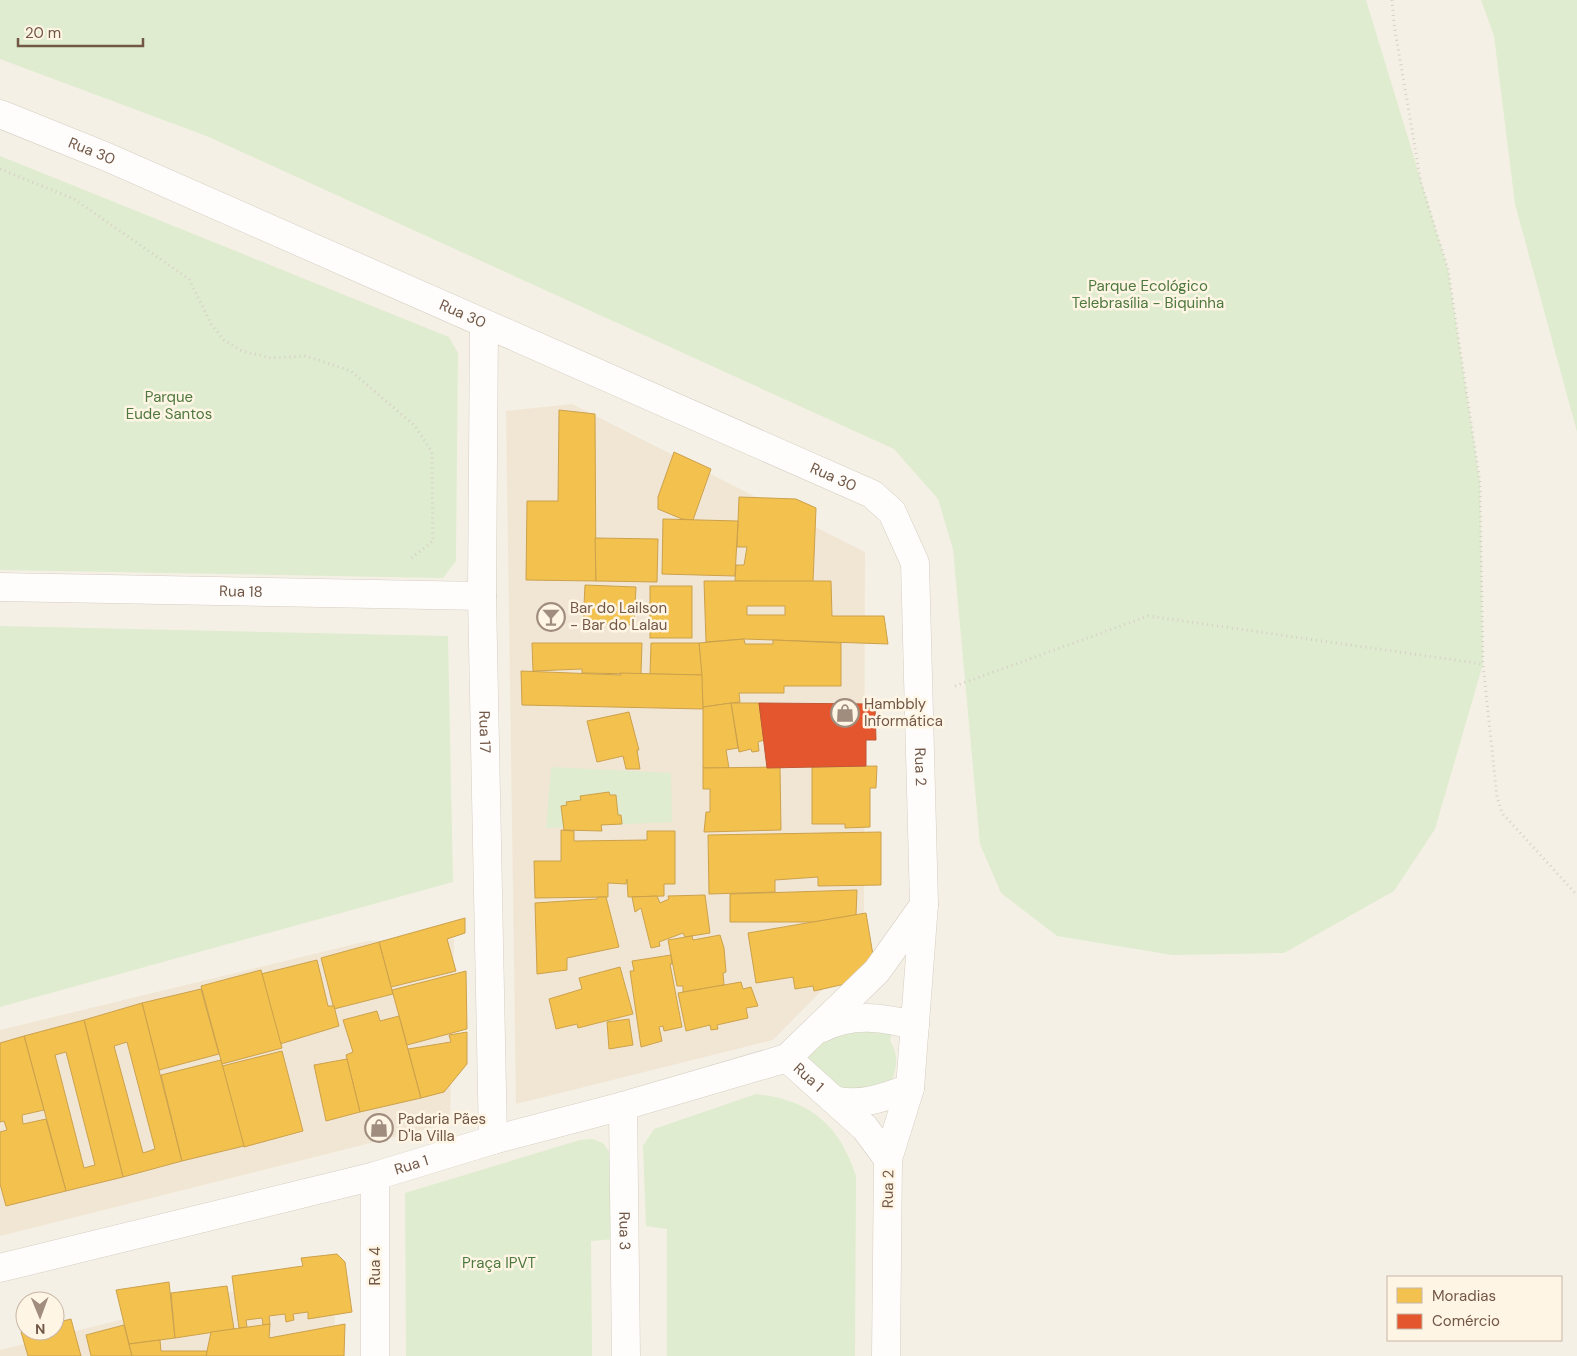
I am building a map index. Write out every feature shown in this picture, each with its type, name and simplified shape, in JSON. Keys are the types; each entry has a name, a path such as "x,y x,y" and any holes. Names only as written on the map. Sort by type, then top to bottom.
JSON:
{"street":[{"name":"Rua 30","path":"0,114 107,157 872,494 892,512 905,540"},
{"name":"Rua 17","path":"484,324 482,596 493,1140"},
{"name":"Rua 2","path":"886,1356 888,1159 910,1088 924,904 914,563 905,540"},
{"name":"Rua 18","path":"0,587 482,596"},
{"path":"786,1058 877,971 924,904"},
{"path":"816,1031 836,1021 860,1016 883,1018 915,1025"},
{"name":"Rua 1","path":"0,1268 375,1176 493,1140 623,1106 786,1058 865,1128 888,1159"},
{"name":"Rua 1","path":"834,1100 848,1104 868,1102 910,1088"},
{"name":"Rua 3","path":"623,1106 626,1356"},
{"name":"Rua 4","path":"375,1176 375,1356"}],"path":[{"path":"1392,0 1394,24 1421,183 1448,269 1480,482 1483,664 1497,797 1502,813 1577,895"},
{"path":"0,169 74,200 189,279 211,324 224,340 242,352 272,358 306,356 351,371 415,426 432,452 433,541 406,562"},
{"path":"918,699 1148,616 1483,664"}],"shaded area":[{"path":"572,404 865,552 864,948 773,1040 516,1104 506,411"},
{"path":"454,939 450,1123 0,1236 0,1030 367,941"},
{"path":"336,1266 334,1356 0,1356 0,1350 36,1341 65,1341 65,1334"}],"green space":[{"name":"Parque Ecológico Telebrasília - Biquinha","path":"0,0 1366,0 1448,269 1480,482 1483,664 1435,829 1394,891 1284,953 1172,955 1057,936 1001,893 980,844 953,549 938,499 894,449 209,137 0,59"},
{"path":"1481,0 1577,0 1577,432 1515,204 1494,36"},
{"name":"Parque Eude Santos","path":"0,156 449,337 458,353 456,561 443,578 0,570"},
{"path":"0,626 448,636 453,882 0,1007"},
{"path":"551,767 671,773 672,822 546,828"},
{"path":"879,1004 896,1014 890,1041 895,1053 896,1064 890,1089 835,1093 801,1061 854,1005"},
{"path":"756,1094 792,1102 820,1118 841,1142 856,1176 855,1356 667,1356 667,1229 646,1226 643,1146 654,1129"},
{"name":"Praça IPVT","path":"592,1139 603,1143 613,1157 614,1239 591,1241 592,1356 406,1356 405,1193 580,1140"}],"building: Moradias":[{"path":"559,410 595,414 596,581 526,580 527,501 558,501"},
{"path":"674,452 711,469 693,520 682,519 658,509 658,497"},
{"path":"739,497 796,499 816,508 813,582 735,581 736,565 744,565 747,547 737,547"},
{"path":"663,519 738,521 735,576 662,574"},
{"path":"595,538 658,539 657,582 596,581"},
{"path":"704,581 831,581 832,616 884,616 888,644 744,639 706,642","holes":["747,606 785,606 785,615 747,615"]},
{"path":"585,585 636,587 634,625 583,624"},
{"path":"650,586 692,586 692,638 650,638"},
{"path":"744,639 745,644 773,644 773,640 841,643 841,686 784,686 784,693 739,693 740,702 703,707 699,643"},
{"path":"532,643 642,643 641,674 582,673 582,669 533,671"},
{"path":"651,643 699,643 702,675 650,674"},
{"path":"521,671 621,675 620,673 702,675 703,709 522,705"},
{"path":"731,703 759,703 764,740 758,742 759,751 752,752 751,749 739,752"},
{"path":"731,703 738,748 726,750 729,768 703,768 703,707"},
{"path":"629,712 639,750 637,750 640,769 626,769 623,756 597,762 587,721"},
{"path":"877,766 876,788 870,788 870,827 845,828 845,824 812,824 812,767"},
{"path":"780,767 781,830 704,832 706,812 710,812 710,789 703,789 703,768"},
{"path":"609,792 610,795 616,795 618,815 621,815 622,824 601,825 602,831 564,830 561,806 567,805 566,802 581,800 580,796"},
{"path":"561,830 574,831 574,841 647,840 647,831 675,831 675,884 664,884 664,896 628,897 627,879 626,884 608,883 608,897 535,898 534,861 561,861"},
{"path":"881,832 881,885 818,886 818,877 775,880 775,892 709,894 708,835"},
{"path":"857,890 856,915 814,922 730,922 730,894"},
{"path":"705,895 710,933 685,937 683,933 659,942 660,946 651,948 641,908 635,912 632,897 657,896 660,903 669,899 668,896"},
{"path":"598,897 606,897 619,947 567,958 567,970 537,974 535,903 597,899"},
{"path":"866,913 873,955 845,984 814,991 813,986 795,989 793,977 756,983 748,933"},
{"path":"465,918 465,933 447,939 456,971 391,987 379,942"},
{"path":"720,935 724,948 726,972 723,973 724,985 683,992 683,986 677,986 668,940 692,936 693,940"},
{"path":"379,942 393,994 334,1009 321,958"},
{"path":"671,955 672,964 670,964 682,1027 664,1031 663,1026 659,1027 662,1041 641,1047 630,971 634,971 632,961"},
{"path":"317,960 328,1006 334,1006 339,1026 280,1044 261,974"},
{"path":"620,967 633,1014 578,1028 577,1024 556,1029 549,999 582,989 579,978"},
{"path":"261,970 282,1048 222,1064 201,986"},
{"path":"466,971 467,1029 407,1045 392,990"},
{"path":"741,982 743,989 751,987 758,1006 746,1008 748,1018 717,1025 718,1029 711,1030 710,1025 686,1031 678,993"},
{"path":"201,989 219,1054 159,1070 142,1003"},
{"path":"142,1003 182,1161 123,1177 84,1020","holes":["127,1042 155,1149 143,1153 114,1046"]},
{"path":"377,1011 380,1021 399,1016 421,1098 360,1112 346,1055 353,1052 343,1020"},
{"path":"629,1019 633,1045 609,1049 607,1022"},
{"path":"84,1020 123,1177 66,1191 24,1036","holes":["66,1052 95,1165 84,1168 55,1055"]},
{"path":"467,1032 467,1064 444,1092 421,1098 408,1049 451,1042 449,1035"},
{"path":"24,1036 44,1110 22,1115 23,1124 46,1119 66,1191 6,1206 0,1184 0,1132 7,1130 4,1121 0,1122 0,1043"},
{"path":"282,1051 303,1131 244,1147 222,1066"},
{"path":"347,1059 360,1112 326,1121 314,1065"},
{"path":"221,1060 244,1146 182,1161 161,1075"},
{"path":"337,1254 345,1262 352,1312 308,1319 308,1312 293,1314 294,1320 286,1322 285,1314 269,1316 270,1324 263,1325 262,1318 246,1320 247,1327 239,1328 232,1276 303,1266 301,1258"},
{"path":"169,1282 175,1338 129,1344 116,1290"},
{"path":"227,1286 234,1329 175,1338 171,1293"},
{"path":"71,1319 81,1356 28,1356 24,1341 65,1341 65,1320"},
{"path":"270,1324 269,1338 345,1324 344,1356 206,1356 211,1332"},
{"path":"124,1325 132,1356 91,1356 86,1335"},
{"path":"160,1340 161,1351 207,1351 206,1356 132,1356 129,1344"}],"building: Comércio":[{"path":"759,703 875,704 876,740 866,740 866,766 767,768"}],"place":[{"name":"Bar do Lailson - Bar do Lalau","path":"551,617"},
{"name":"Hambbly Informática","path":"845,713"},
{"name":"Padaria Pães D'la Villa","path":"379,1128"}]}
